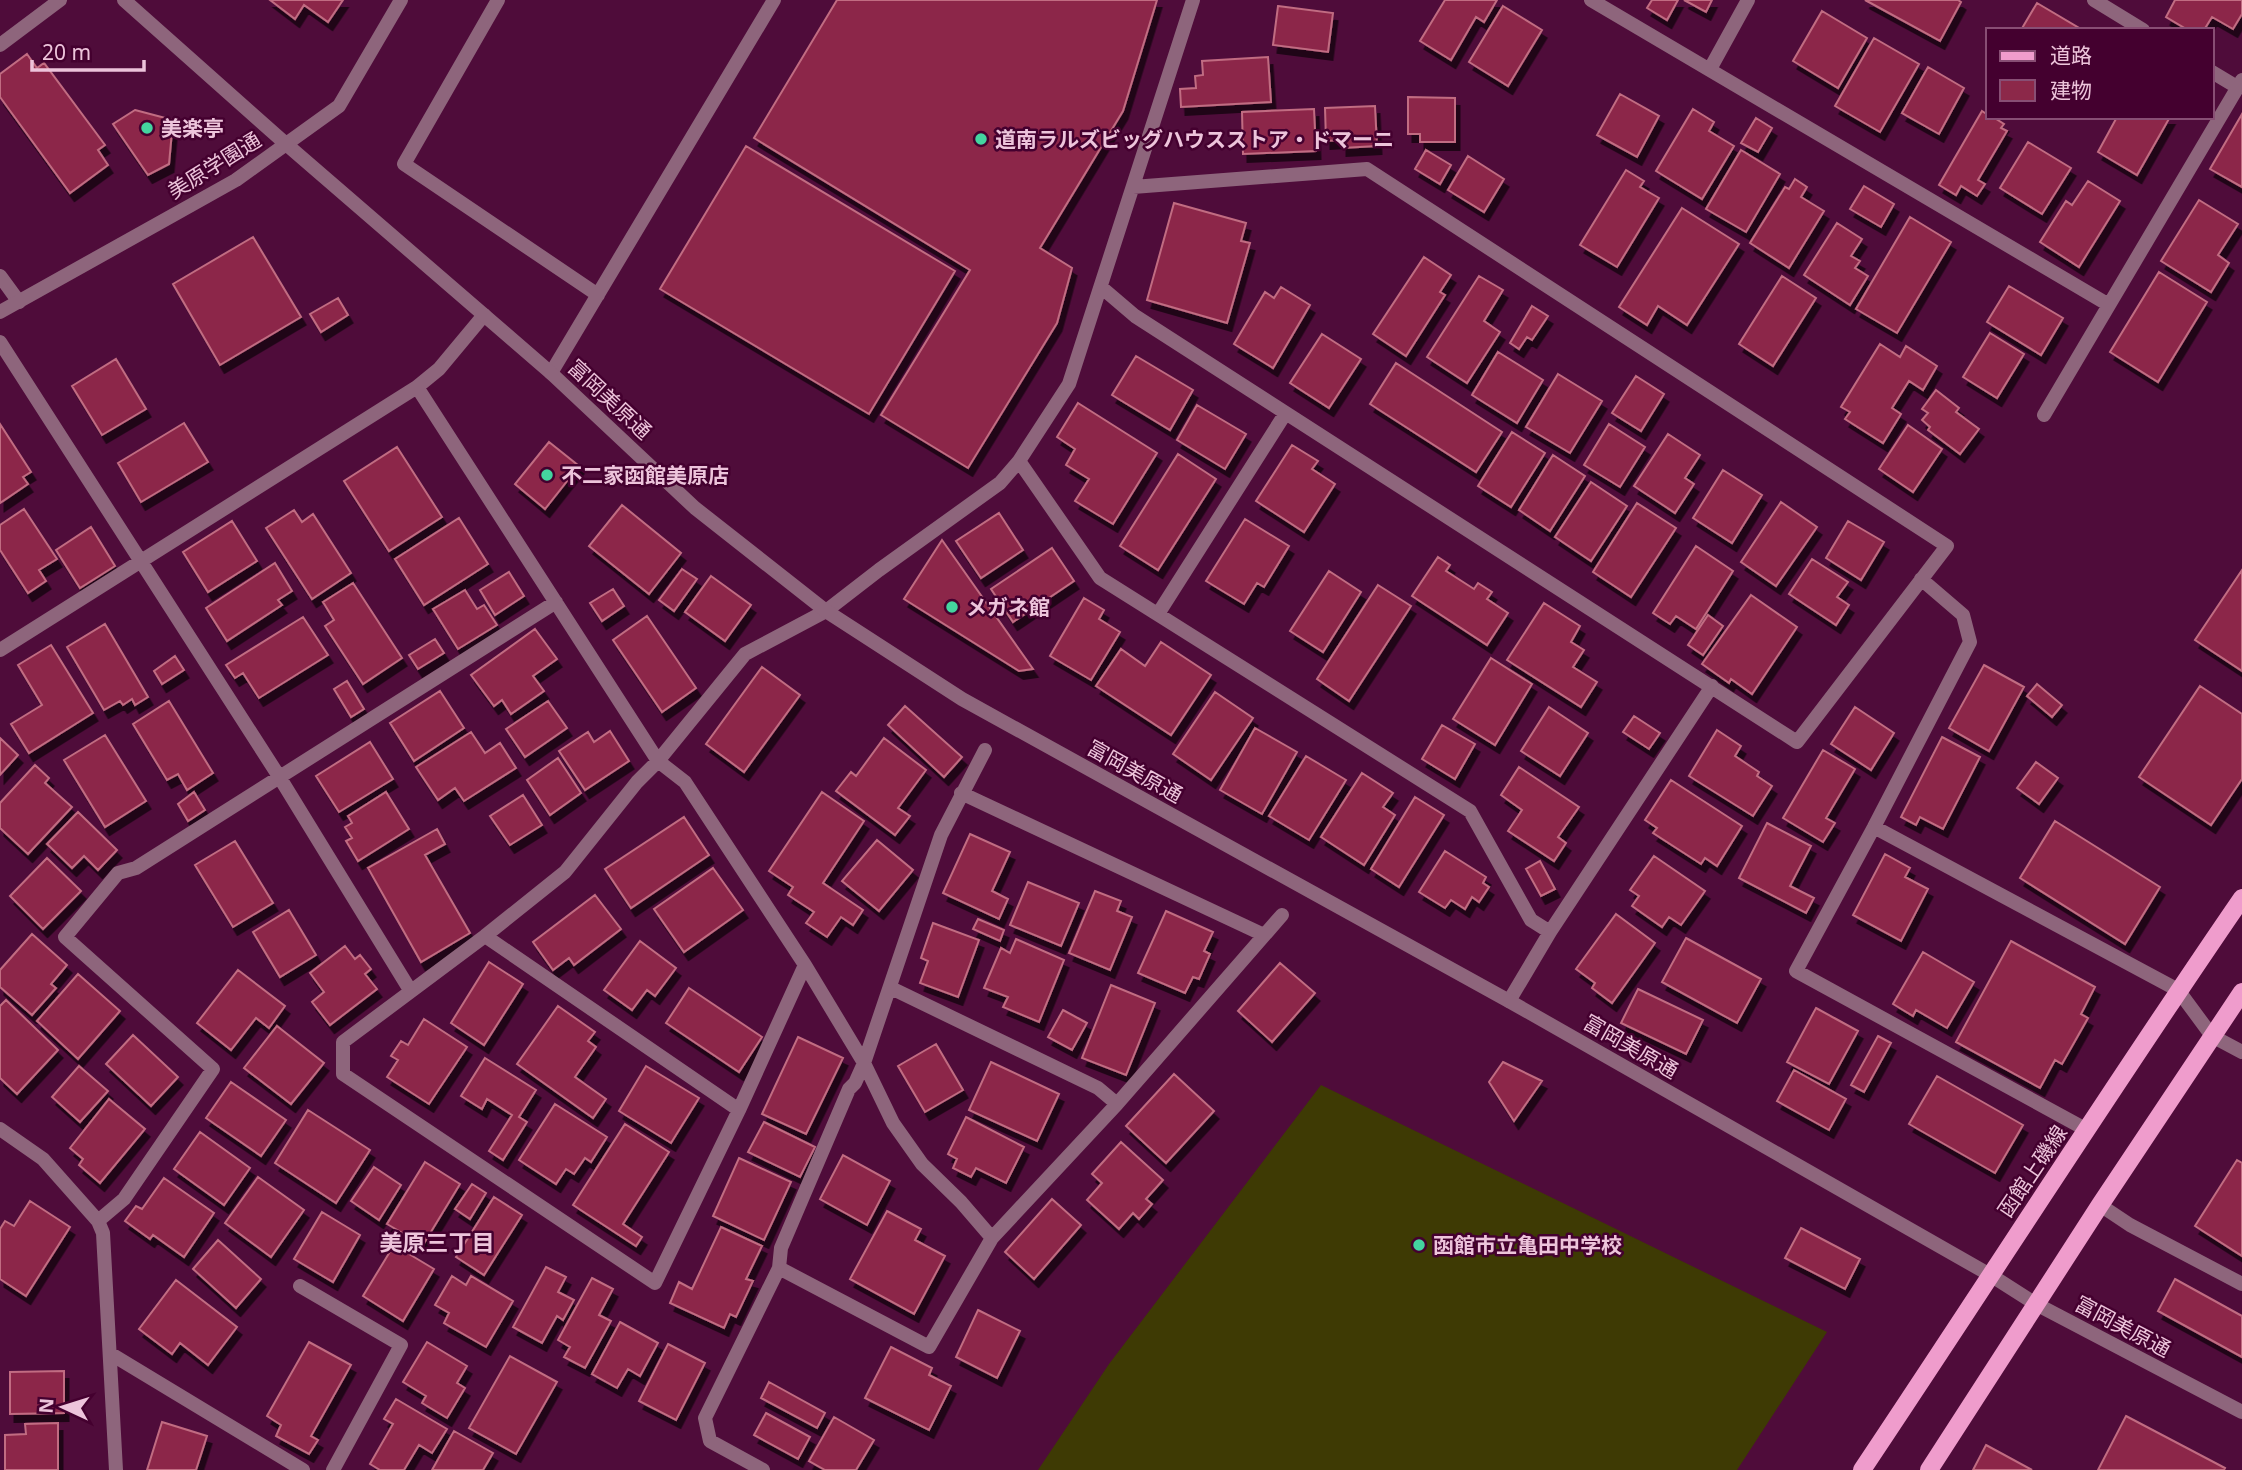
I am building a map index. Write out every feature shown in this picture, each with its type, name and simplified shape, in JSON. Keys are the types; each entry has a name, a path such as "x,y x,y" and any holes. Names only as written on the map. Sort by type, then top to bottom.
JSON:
{"main road":[{"name":"函館上磯線","path":"1861,1470 1992,1276 2178,990 2242,898"},
{"path":"1929,1470 2100,1205 2242,992"}],"street":[{"path":"0,45 60,0"},
{"name":"富岡美原通","path":"124,0 551,373 695,508 826,611 962,699 1509,1001 1992,1276 2036,1304 2242,1412"},
{"name":"美原学園通","path":"0,312 236,180 339,106 401,0"},
{"path":"498,0 404,164 598,295"},
{"path":"551,373 774,0"},
{"path":"805,965 739,1111 655,1283 343,1074 342,1042 485,936 565,872 745,654 826,611 1000,483 1019,461 1069,384 1193,0"},
{"path":"1591,0 2109,305"},
{"path":"1710,69 1748,0"},
{"path":"2094,0 2140,28"},
{"path":"2044,415 2240,83 2214,73"},
{"path":"1101,287 1135,316 1797,742 1947,546 1367,169 1133,187"},
{"path":"0,276 19,302"},
{"path":"0,650 417,387 439,369 484,315"},
{"path":"0,342 280,778 410,990"},
{"path":"417,387 658,761 685,782 805,965 864,1063 893,1123 922,1164 961,1202 992,1238"},
{"path":"1158,614 1285,414"},
{"path":"1019,461 1100,578 1470,811 1531,920 1550,932"},
{"path":"1921,579 1963,615 1970,642 1796,971 2087,1130"},
{"path":"98,1221 124,1199 213,1069 65,937 118,873 136,868 556,602"},
{"path":"1509,1001 1550,932 1712,686"},
{"path":"763,1470 710,1441 705,1418 779,1268 780,1248 849,1089 855,1083 864,1063 942,835 985,750"},
{"path":"961,793 1264,935"},
{"path":"1874,827 2178,990 2212,1036 2242,1052"},
{"path":"779,1268 929,1347 992,1238 1117,1104 1282,915"},
{"path":"485,936 739,1111"},
{"path":"891,988 1098,1088 1117,1104"},
{"path":"0,1129 43,1159 98,1221 103,1233 116,1470"},
{"path":"2100,1205 2130,1225 2242,1284"},
{"path":"300,1286 401,1345 333,1470"},
{"path":"111,1354 303,1470"}],"shaded area":[{"name":"函館市立亀田中学校","path":"1321,1085 1827,1332 1737,1470 1038,1470 1109,1364"}],"building":[{"path":"270,0 343,0 328,22 304,5 295,19"},
{"path":"837,0 1157,0 1123,111 1040,248 1072,268 1057,323 968,468 881,415 970,270 754,138"},
{"path":"1445,0 1497,0 1484,22 1476,17 1451,60 1420,41"},
{"path":"1652,0 1678,0 1667,20 1647,8"},
{"path":"1684,0 1712,0 1706,12"},
{"path":"1865,0 1958,0 1961,2 1940,41"},
{"path":"2175,0 2242,0 2242,14 2233,29 2212,17 2205,28 2185,28 2166,17"},
{"path":"2037,3 2079,28 2022,28"},
{"path":"1278,6 1333,13 1328,52 1273,45"},
{"path":"1503,6 1542,30 1508,86 1469,62"},
{"path":"1822,11 1867,38 1838,88 1793,61"},
{"path":"1874,38 1919,64 1880,132 1835,106"},
{"path":"27,54 37,68 44,63 105,145 98,150 108,165 70,193 0,97 0,74"},
{"path":"1268,57 1271,102 1181,107 1180,89 1196,88 1195,76 1203,75 1202,61"},
{"path":"1928,67 1964,88 1939,134 1902,113"},
{"path":"1620,94 1659,116 1637,157 1597,135"},
{"path":"1408,97 1455,98 1455,142 1420,142 1420,134 1408,134"},
{"path":"1375,106 1377,146 1342,148 1342,140 1326,141 1325,108"},
{"path":"1314,109 1316,151 1243,154 1242,112"},
{"path":"1693,109 1714,122 1709,131 1734,146 1702,199 1656,171"},
{"path":"135,110 173,120 169,164 148,175 113,124"},
{"path":"1982,111 1986,114 1986,119 1996,119 2004,124 2001,128 2007,131 1978,180 1985,184 1977,196 1961,186 1956,195 1939,185"},
{"path":"2242,114 2242,187 2210,169"},
{"path":"1756,118 1772,128 1758,152 1741,143"},
{"path":"2116,119 2169,119 2137,175 2098,152"},
{"path":"2028,142 2071,168 2042,214 2000,188"},
{"path":"746,146 955,271 869,414 660,289"},
{"path":"1426,150 1451,165 1440,184 1415,169"},
{"path":"1741,150 1780,174 1746,232 1706,209"},
{"path":"1468,156 1504,179 1484,212 1448,190"},
{"path":"1626,170 1644,181 1640,187 1659,198 1617,267 1580,245"},
{"path":"1795,179 1807,187 1801,197 1824,211 1789,268 1750,243 1785,187 1789,189"},
{"path":"2088,181 2120,201 2079,267 2040,242 2066,201 2072,205"},
{"path":"1864,186 1894,204 1881,227 1850,209"},
{"path":"2199,200 2238,224 2218,255 2229,263 2211,292 2161,261"},
{"path":"1174,203 1246,223 1241,241 1250,243 1227,323 1147,300"},
{"path":"1682,208 1739,244 1687,325 1658,306 1647,325 1619,307"},
{"path":"1910,217 1951,242 1897,333 1856,309"},
{"path":"1837,223 1862,239 1851,256 1860,261 1855,268 1868,276 1850,305 1804,275"},
{"path":"253,237 301,317 220,365 173,284"},
{"path":"1424,257 1451,275 1440,292 1445,295 1406,356 1373,334"},
{"path":"2159,272 2207,302 2158,382 2110,352"},
{"path":"1479,276 1503,290 1484,321 1500,332 1467,383 1427,357"},
{"path":"1782,276 1816,298 1773,366 1739,344"},
{"path":"2009,286 2063,318 2041,355 1987,322"},
{"path":"1281,287 1310,305 1273,368 1234,344 1265,292 1274,298"},
{"path":"338,298 348,315 321,332 310,314"},
{"path":"1532,306 1548,316 1532,340 1527,337 1519,349 1510,343"},
{"path":"1990,333 2024,354 1997,398 1963,377"},
{"path":"1322,334 1361,359 1329,408 1290,383"},
{"path":"1880,344 1900,357 1906,346 1937,366 1923,390 1909,381 1892,408 1901,414 1883,443 1845,419 1850,412 1841,407"},
{"path":"1498,352 1543,380 1517,423 1472,395"},
{"path":"1136,356 1193,390 1170,430 1112,395"},
{"path":"116,359 146,409 102,435 72,386"},
{"path":"1396,363 1502,432 1476,472 1370,404"},
{"path":"1558,374 1602,401 1570,453 1526,427"},
{"path":"1636,376 1664,394 1641,431 1612,413"},
{"path":"1936,390 1959,408 1956,412 1979,429 1960,454 1928,430 1930,427 1922,420 1928,413 1922,409"},
{"path":"1078,403 1157,453 1113,524 1075,501 1089,479 1066,465 1075,449 1057,437"},
{"path":"1197,405 1246,434 1225,469 1177,440"},
{"path":"184,423 208,462 141,502 118,463"},
{"path":"0,424 31,472 23,477 28,484 0,503"},
{"path":"1609,424 1645,447 1620,487 1584,465"},
{"path":"1908,425 1942,449 1913,492 1879,469"},
{"path":"1512,432 1545,453 1511,507 1478,486"},
{"path":"1668,434 1700,455 1685,478 1694,484 1675,513 1634,486"},
{"name":"不二家函館美原店","path":"549,442 579,466 545,509 515,484"},
{"path":"1292,445 1318,461 1312,469 1335,484 1304,532 1256,501"},
{"path":"397,447 442,517 389,551 344,481"},
{"path":"1178,454 1216,479 1158,570 1120,546"},
{"path":"1553,455 1585,476 1550,531 1519,510"},
{"path":"1723,470 1762,495 1732,543 1693,518"},
{"path":"1591,482 1627,506 1591,561 1555,537"},
{"path":"1781,502 1817,527 1776,586 1741,562"},
{"path":"1637,503 1676,528 1631,597 1593,572"},
{"path":"622,505 681,553 649,594 589,546"},
{"path":"24,509 57,559 39,570 46,581 28,593 0,550 0,525"},
{"path":"294,510 302,522 313,514 351,573 312,599 266,528"},
{"path":"999,513 1023,550 981,578 956,541"},
{"path":"459,518 488,564 424,605 395,559"},
{"path":"1245,519 1289,546 1264,587 1257,583 1244,604 1206,581"},
{"path":"232,521 257,561 208,592 183,552"},
{"path":"1848,521 1884,542 1861,580 1826,558"},
{"path":"91,527 115,566 80,588 56,550"},
{"name":"メガネ館","path":"942,540 1033,669 1019,671 904,599"},
{"path":"1696,546 1733,571 1696,629 1676,616 1670,624 1653,613"},
{"path":"1052,548 1074,581 1013,622 991,589"},
{"path":"1438,557 1450,565 1446,571 1474,589 1478,583 1492,592 1487,599 1508,613 1487,645 1412,596"},
{"path":"1812,559 1848,582 1837,597 1849,605 1836,625 1789,594"},
{"path":"275,563 292,591 278,600 282,605 227,641 206,608"},
{"path":"682,569 697,579 674,611 659,600"},
{"path":"2242,570 2242,671 2195,640"},
{"path":"1329,571 1361,592 1323,652 1290,631"},
{"path":"509,572 524,596 495,615 480,590"},
{"path":"711,576 751,605 725,641 685,612"},
{"path":"353,583 402,658 363,684 325,626 334,620 323,602"},
{"path":"1378,585 1411,606 1349,701 1317,679"},
{"path":"613,589 624,606 602,621 590,603"},
{"path":"465,590 477,609 484,605 497,625 458,649 433,609"},
{"path":"1751,595 1797,627 1752,694 1731,679 1729,683 1702,664"},
{"path":"1084,598 1104,610 1099,619 1120,632 1091,680 1050,656"},
{"path":"1544,603 1580,626 1571,642 1584,650 1573,667 1597,682 1581,707 1507,660"},
{"path":"1708,615 1723,626 1703,655 1688,645"},
{"path":"647,616 696,688 662,712 613,640"},
{"path":"303,617 328,655 259,698 243,673 235,678 226,665"},
{"path":"105,624 148,697 135,705 132,699 123,705 120,701 104,710 67,647"},
{"path":"535,629 557,659 533,676 544,691 511,714 502,700 494,706 471,675"},
{"path":"435,639 444,653 418,669 409,655"},
{"path":"1161,642 1211,675 1171,735 1096,686 1121,649 1145,666"},
{"path":"51,645 93,713 29,753 11,724 42,705 18,665"},
{"path":"175,656 184,670 162,684 154,671"},
{"path":"1491,658 1532,684 1495,745 1453,719"},
{"path":"1984,665 2024,687 1989,751 1949,728"},
{"path":"762,667 800,695 744,772 706,744"},
{"path":"347,681 364,709 351,717 334,689"},
{"path":"2037,684 2062,705 2052,717 2027,696"},
{"path":"2200,686 2242,714 2242,779 2211,825 2139,777"},
{"path":"440,691 464,728 414,761 390,723"},
{"path":"1215,692 1253,718 1211,780 1173,754"},
{"path":"169,701 213,773 187,790 178,774 167,780 133,724"},
{"path":"548,701 567,728 525,757 506,729"},
{"path":"905,706 962,757 944,777 888,725"},
{"path":"1549,707 1588,733 1560,776 1521,751"},
{"path":"1855,707 1894,733 1871,770 1831,744"},
{"path":"1634,716 1660,733 1649,749 1623,732"},
{"path":"1442,725 1475,744 1455,779 1422,759"},
{"path":"1255,728 1297,752 1262,814 1220,790"},
{"path":"1717,730 1741,746 1735,756 1759,772 1757,776 1772,786 1753,816 1689,776"},
{"path":"610,731 629,761 585,790 559,751 588,732 594,742"},
{"path":"471,732 485,753 500,743 516,768 464,801 455,788 438,800 416,767"},
{"path":"105,735 146,801 105,827 64,760"},
{"path":"1942,737 1980,757 1943,829 1920,817 1916,825 1901,817"},
{"path":"0,738 18,755 0,775"},
{"path":"884,738 926,770 898,808 910,816 895,835 836,791 851,772 856,776"},
{"path":"370,742 393,779 339,812 316,776"},
{"path":"1823,750 1855,769 1826,818 1835,823 1823,842 1783,818"},
{"path":"1306,756 1346,780 1309,840 1269,816"},
{"path":"558,758 581,793 550,815 527,780"},
{"path":"2036,762 2058,778 2039,804 2017,788"},
{"path":"35,765 49,778 45,783 72,807 28,854 0,828 0,803"},
{"path":"1519,767 1579,807 1558,837 1566,843 1554,861 1508,831 1522,810 1501,795"},
{"path":"1362,773 1393,793 1383,807 1395,815 1364,865 1321,837"},
{"path":"1671,780 1742,826 1717,866 1705,858 1701,864 1653,833 1657,828 1645,820"},
{"path":"194,792 205,810 188,821 178,804"},
{"path":"386,792 409,829 358,861 346,841 352,838 345,827 352,823 348,816"},
{"path":"822,792 864,821 823,883 863,910 853,925 841,917 827,937 806,923 814,912 788,895 793,887 769,871"},
{"path":"523,795 542,825 510,845 490,816"},
{"path":"1415,797 1444,815 1399,887 1371,869"},
{"path":"78,812 117,850 98,870 84,856 72,868 47,844"},
{"path":"684,817 709,855 631,908 605,869"},
{"path":"2055,821 2160,887 2125,944 2020,878"},
{"path":"1767,823 1811,846 1790,886 1814,898 1806,913 1739,878"},
{"path":"437,829 445,844 425,855 470,933 421,962 368,868"},
{"path":"970,834 1010,852 992,891 1008,899 999,919 943,893"},
{"path":"877,840 913,870 879,911 842,881"},
{"path":"235,841 273,903 233,927 195,865"},
{"path":"1445,851 1486,877 1483,883 1489,887 1479,902 1472,897 1465,909 1451,900 1445,908 1419,892"},
{"path":"1885,854 1910,868 1905,877 1928,889 1901,941 1853,915"},
{"path":"1654,856 1705,891 1681,925 1669,917 1662,927 1632,906 1639,896 1630,890"},
{"path":"47,858 81,891 43,929 10,896"},
{"path":"1540,861 1555,889 1541,896 1526,869"},
{"path":"713,868 743,910 684,952 654,909"},
{"path":"1028,882 1079,903 1061,946 1010,925"},
{"path":"1095,891 1121,901 1117,911 1132,917 1110,970 1069,953"},
{"path":"595,895 621,929 574,965 569,958 553,970 533,942"},
{"path":"289,910 316,955 280,977 253,932"},
{"path":"1166,911 1213,932 1204,951 1210,954 1199,979 1193,977 1185,993 1138,973"},
{"path":"1616,914 1655,943 1612,1003 1592,988 1595,983 1576,969"},
{"path":"978,919 1004,930 1000,941 973,929"},
{"path":"933,923 979,940 958,997 920,983 928,961 921,958"},
{"path":"32,934 67,965 51,984 56,988 32,1015 0,987 0,970"},
{"path":"1686,938 1761,979 1737,1023 1662,982"},
{"path":"1016,939 1064,960 1039,1022 1003,1007 1008,997 984,988 1001,948 1010,953"},
{"path":"640,941 676,968 655,996 647,990 632,1010 604,990"},
{"path":"2011,941 2095,987 2081,1014 2088,1018 2062,1064 2055,1060 2040,1088 1956,1042"},
{"path":"345,946 355,959 360,955 371,969 365,974 377,989 330,1025 312,1002 324,992 310,973"},
{"path":"1923,952 1974,982 1947,1028 1916,1010 1913,1016 1893,1004"},
{"path":"489,962 523,984 484,1045 451,1023"},
{"path":"1280,963 1315,993 1272,1042 1238,1011"},
{"path":"238,970 285,1006 269,1028 256,1018 231,1050 197,1023"},
{"path":"78,974 120,1011 78,1059 37,1021"},
{"path":"1111,985 1155,1003 1126,1075 1082,1058"},
{"path":"689,988 762,1037 739,1072 666,1023"},
{"path":"1638,989 1703,1020 1686,1054 1621,1023"},
{"path":"6,1000 58,1050 17,1094 0,1078 0,1006"},
{"path":"558,1006 595,1032 588,1041 596,1047 575,1077 606,1099 593,1118 517,1064"},
{"path":"1816,1008 1858,1031 1829,1084 1787,1062"},
{"path":"1063,1010 1087,1023 1072,1050 1048,1037"},
{"path":"424,1019 467,1047 429,1104 387,1077 398,1060 391,1056 401,1041 408,1045"},
{"path":"277,1026 324,1063 291,1104 244,1068"},
{"path":"133,1035 178,1077 151,1106 106,1064"},
{"path":"1878,1036 1891,1043 1864,1092 1851,1085"},
{"path":"798,1037 843,1058 806,1134 762,1114"},
{"path":"936,1044 963,1090 925,1112 898,1066"},
{"path":"485,1058 536,1090 519,1117 527,1122 503,1160 489,1151 512,1115 487,1099 482,1109 461,1096"},
{"path":"991,1062 1059,1094 1037,1141 969,1110"},
{"path":"1503,1062 1542,1081 1514,1121 1489,1082"},
{"path":"79,1066 108,1091 80,1122 52,1097"},
{"path":"646,1066 699,1098 671,1143 619,1111"},
{"path":"1794,1070 1846,1099 1829,1130 1777,1101"},
{"path":"1174,1074 1214,1111 1166,1163 1126,1126"},
{"path":"1937,1076 2023,1125 1995,1173 1909,1124"},
{"path":"231,1082 286,1120 261,1156 206,1118"},
{"path":"109,1099 145,1129 100,1183 79,1165 83,1159 70,1148"},
{"path":"555,1104 607,1137 591,1162 585,1158 574,1174 566,1169 556,1184 519,1160"},
{"path":"308,1110 370,1150 336,1203 275,1163"},
{"path":"966,1117 1024,1147 1006,1183 976,1168 971,1177 953,1168 957,1159 948,1154"},
{"path":"764,1122 815,1147 800,1177 748,1152"},
{"path":"625,1124 669,1152 623,1224 642,1237 636,1246 573,1205"},
{"path":"200,1132 250,1168 224,1205 174,1169"},
{"path":"1121,1142 1163,1180 1146,1199 1152,1204 1139,1219 1133,1213 1119,1229 1087,1200 1102,1183 1092,1174"},
{"path":"843,1155 890,1181 867,1225 820,1199"},
{"path":"739,1158 791,1182 764,1240 713,1216"},
{"path":"2237,1160 2242,1163 2242,1256 2195,1226"},
{"path":"425,1162 460,1184 423,1245 387,1224"},
{"path":"374,1167 401,1185 379,1220 351,1201"},
{"path":"258,1177 304,1210 271,1257 225,1223"},
{"path":"164,1178 214,1213 184,1257 153,1235 150,1239 125,1221 136,1206 142,1209"},
{"path":"472,1184 486,1193 470,1219 455,1209"},
{"path":"494,1197 522,1215 484,1275 456,1257"},
{"path":"1052,1199 1081,1225 1034,1279 1005,1252"},
{"path":"30,1201 70,1227 26,1296 0,1279 0,1229 5,1221 14,1226"},
{"path":"887,1211 921,1229 915,1240 945,1256 914,1314 850,1279"},
{"path":"322,1212 360,1235 333,1282 294,1259"},
{"path":"721,1227 762,1246 746,1279 753,1281 736,1317 730,1314 724,1328 670,1303 679,1282 692,1289"},
{"path":"1801,1228 1860,1259 1845,1289 1785,1258"},
{"path":"218,1240 261,1279 236,1308 193,1269"},
{"path":"394,1245 434,1269 403,1321 363,1296"},
{"path":"546,1267 566,1277 558,1292 574,1300 563,1320 557,1316 542,1343 513,1327"},
{"path":"452,1276 466,1285 471,1276 513,1301 486,1347 444,1323 449,1313 435,1305"},
{"path":"592,1278 613,1289 599,1315 611,1321 585,1368 564,1357 570,1347 558,1340"},
{"path":"2175,1279 2242,1316 2242,1357 2158,1311"},
{"path":"176,1280 237,1327 208,1365 180,1343 172,1354 139,1329"},
{"path":"978,1310 1020,1331 997,1378 956,1357"},
{"path":"620,1322 658,1343 640,1376 628,1369 617,1388 592,1374"},
{"path":"309,1342 351,1365 311,1436 318,1440 309,1454 276,1436 281,1425 267,1416"},
{"path":"427,1342 467,1366 457,1383 465,1388 447,1418 422,1403 426,1396 403,1382"},
{"path":"668,1344 705,1363 676,1420 639,1401"},
{"path":"891,1347 932,1368 929,1375 951,1386 929,1430 865,1398"},
{"path":"510,1356 557,1382 516,1454 469,1428"},
{"path":"64,1371 64,1413 10,1414 10,1372"},
{"path":"769,1382 825,1413 817,1428 761,1398"},
{"path":"396,1399 447,1429 432,1453 419,1445 404,1470 380,1470 370,1464 393,1424 384,1419"},
{"path":"766,1413 810,1437 798,1459 754,1435"},
{"path":"2126,1416 2225,1468 2224,1470 2098,1470"},
{"path":"834,1417 874,1440 856,1470 825,1470 809,1461"},
{"path":"162,1422 207,1436 196,1470 147,1470"},
{"path":"58,1423 58,1470 5,1470 5,1435 26,1434 25,1424"},
{"path":"454,1431 493,1453 483,1470 432,1470"},
{"path":"1986,1445 2032,1470 1973,1470"}],"place":[{"name":"美楽亭","path":"147,128"},
{"name":"道南ラルズビッグハウスストア・ドマーニ","path":"981,139"},
{"name":"不二家函館美原店","path":"547,475"},
{"name":"メガネ館","path":"952,607"},
{"name":"函館市立亀田中学校","path":"1419,1245"}],"district":[{"name":"美原三丁目","path":"437,1242"}]}
